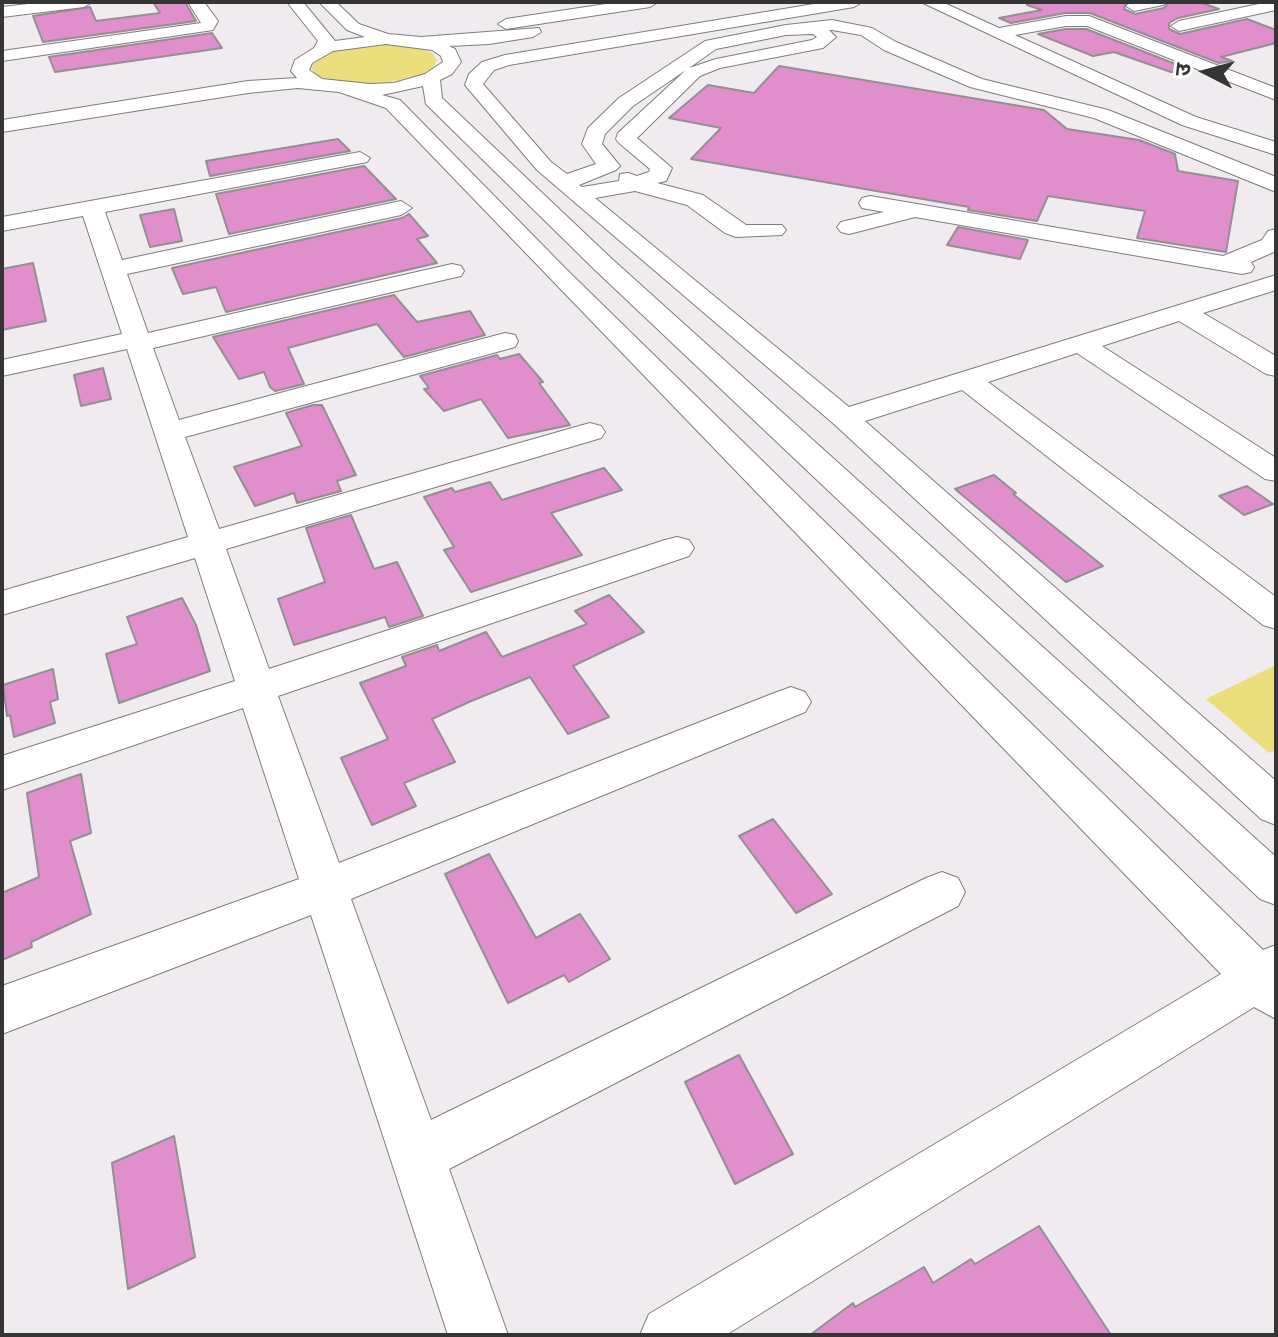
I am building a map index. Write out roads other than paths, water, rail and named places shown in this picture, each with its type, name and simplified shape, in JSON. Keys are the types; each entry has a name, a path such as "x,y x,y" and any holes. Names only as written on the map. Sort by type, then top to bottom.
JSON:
{"street":[{"path":"2,12 84,2"},
{"path":"2,56 207,27 210,21 196,2"},
{"path":"295,2 327,41 303,58 300,71 306,78 393,104 558,275 1271,980 670,1335"},
{"path":"327,2 353,27 394,39 438,46 449,53 433,100 603,264 1276,885"},
{"path":"575,150 626,102 741,22 784,2"},
{"path":"854,2 505,60 488,66 475,78 474,85 562,181 844,418 1276,807"},
{"path":"929,2 1214,131 1276,149"},
{"path":"966,2 987,10"},
{"path":"1134,6 1158,2"},
{"path":"1179,26 1276,5"},
{"path":"2,113 303,58 344,43 657,6"},
{"path":"421,42 489,39 657,6"},
{"path":"998,33 1073,20 1089,21 1276,94"},
{"path":"2,126 248,87 298,83 340,88 395,88 493,49 741,22 778,31 832,25 866,31 890,46 976,83 1101,114 1276,185"},
{"path":"635,184 658,176 661,168 630,145 626,139 628,133 694,72 716,64 817,44 828,37 821,31 801,29"},
{"path":"2,142 295,94"},
{"path":"595,132 592,144 609,166 635,184"},
{"path":"2,224 360,158"},
{"path":"562,181 609,166"},
{"path":"508,172 562,181 635,184 695,200 744,232 774,230"},
{"path":"870,203 1234,266 1271,245 1276,236"},
{"path":"92,208 478,1335"},
{"path":"114,269 401,208"},
{"path":"849,227 916,211"},
{"path":"2,368 452,271"},
{"path":"844,418 1275,283"},
{"path":"1183,312 1276,368"},
{"path":"169,432 505,341"},
{"path":"1081,344 1276,472"},
{"path":"967,380 1276,616"},
{"path":"2,603 590,432"},
{"path":"2,773 677,548"},
{"path":"2,1010 325,889 791,702"},
{"path":"417,1156 942,892"}]}
